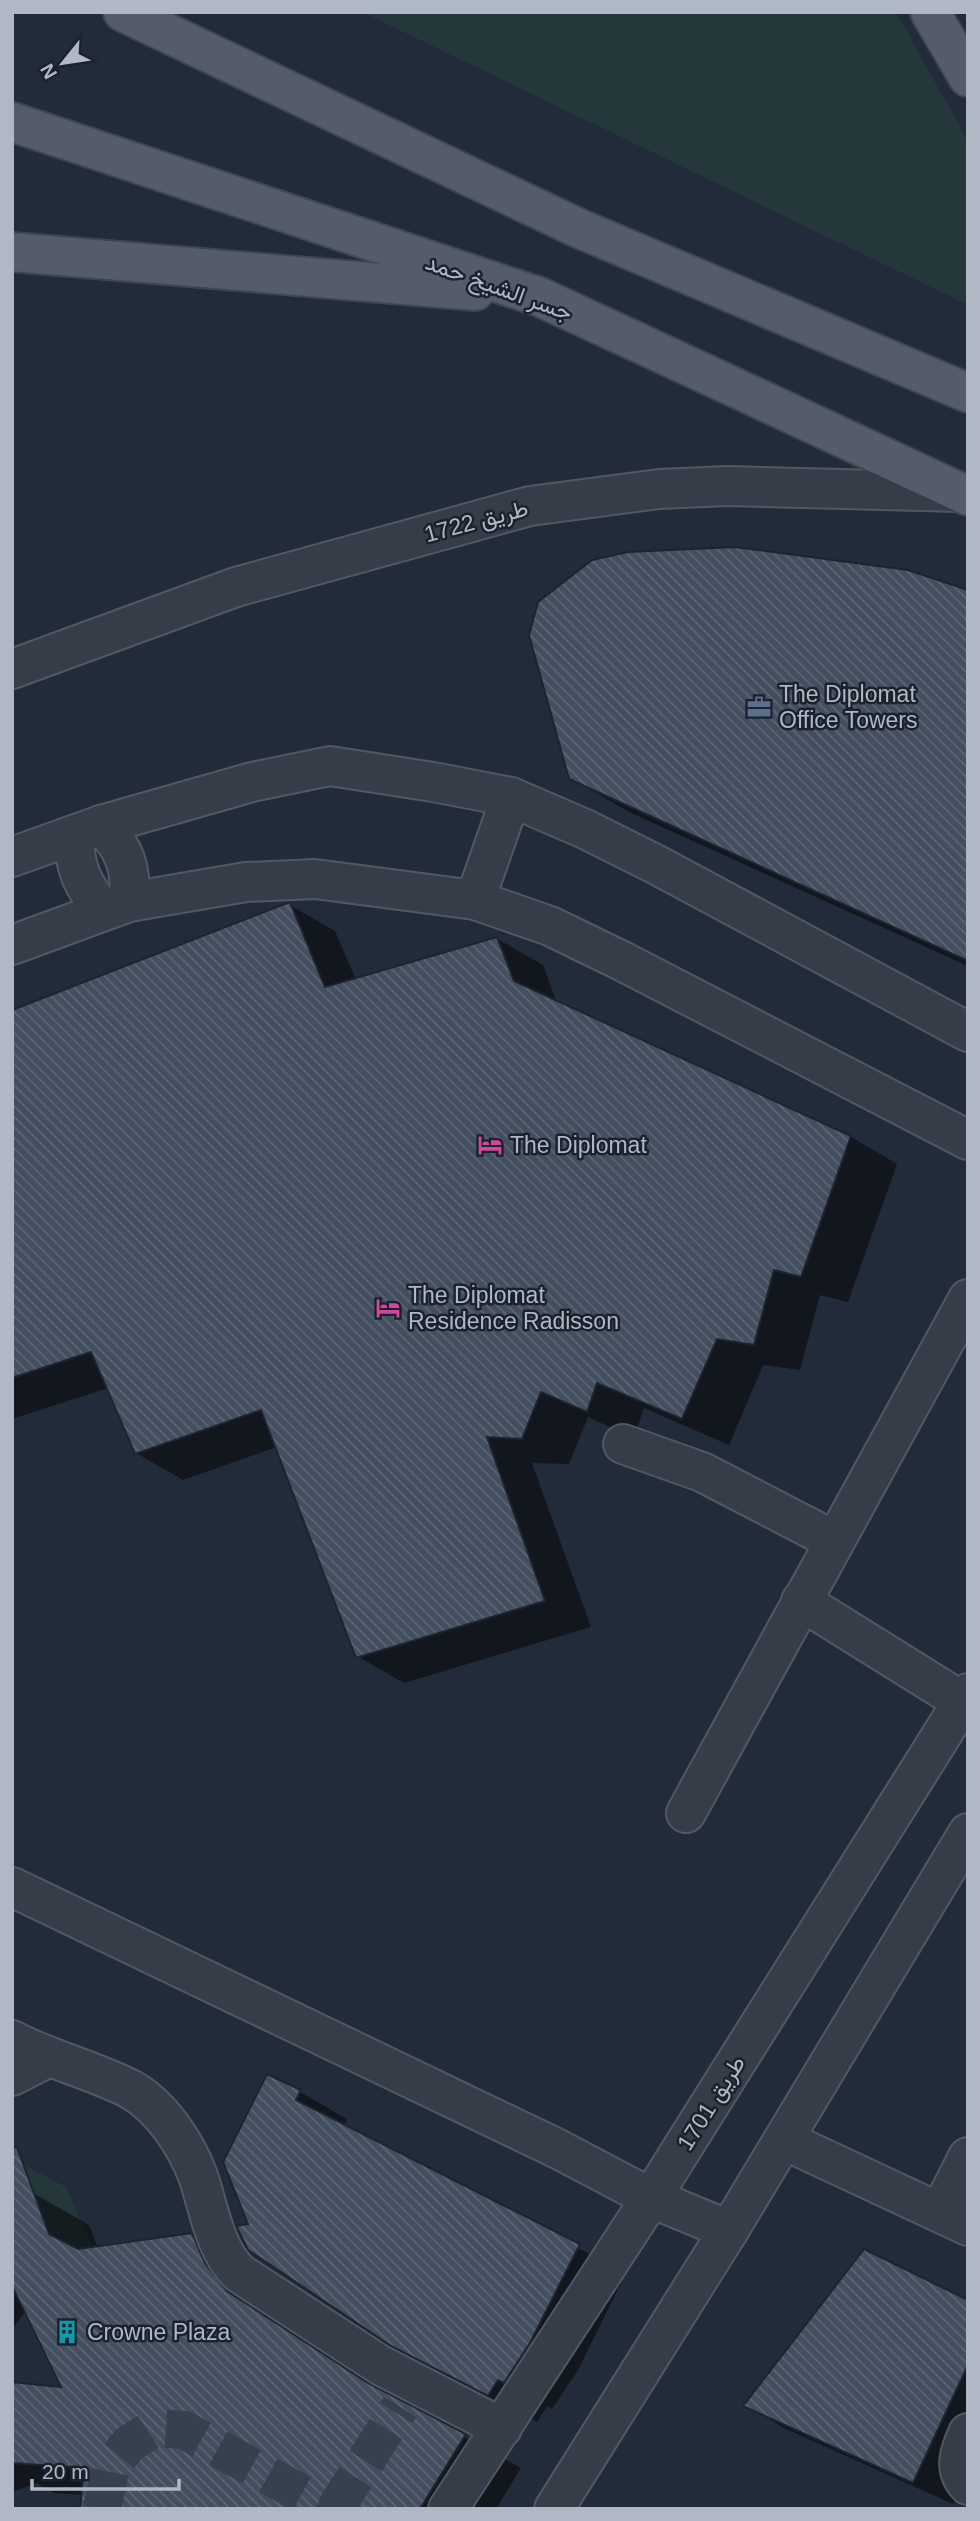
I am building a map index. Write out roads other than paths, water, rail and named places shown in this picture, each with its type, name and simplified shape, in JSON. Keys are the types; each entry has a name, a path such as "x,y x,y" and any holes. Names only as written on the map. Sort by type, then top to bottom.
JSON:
{"main road":[{"path":"123,12 578,228 968,393"},
{"path":"930,12 968,77"},
{"name":"جسر الشيخ حمد","path":"12,122 540,297 964,494"},
{"path":"12,252 540,297"}],"street":[{"name":"طريق 1722","path":"12,669 236,587 530,506 659,489 727,486 964,494"},
{"path":"12,857 87,830 252,782 330,766 511,797 657,865 968,1032"},
{"path":"474,900 511,797"},
{"path":"87,830 116,840 127,859 131,880 116,905"},
{"path":"87,830 74,856 79,876 89,894 116,905"},
{"path":"12,945 116,905 246,882 315,879 474,900 550,926 968,1140"},
{"path":"686,1813 833,1540 968,1299"},
{"path":"623,1444 702,1472 833,1540"},
{"path":"801,1601 965,1698"},
{"name":"طريق 1701","path":"448,2509 651,2198 965,1698"},
{"path":"554,2509 729,2230 968,1833"},
{"path":"12,1887 558,2149 651,2198 729,2230"},
{"path":"12,2040 47,2058 131,2090 153,2106 187,2152 230,2264 348,2344 407,2395 502,2428"},
{"path":"12,2076 47,2058"},
{"path":"784,2140 954,2219 968,2157"},
{"path":"968,2433 958,2460 959,2470 968,2485"}],"tunnel":[{"path":"335,2509 400,2407"},
{"path":"102,2509 111,2466 129,2444 154,2428 184,2430 330,2509"}],"place":[{"name":"The Diplomat Office Towers","path":"759,707"},
{"name":"The Diplomat","path":"490,1145"},
{"name":"The Diplomat Residence Radisson","path":"388,1308"},
{"name":"Crowne Plaza","path":"67,2332"}]}
